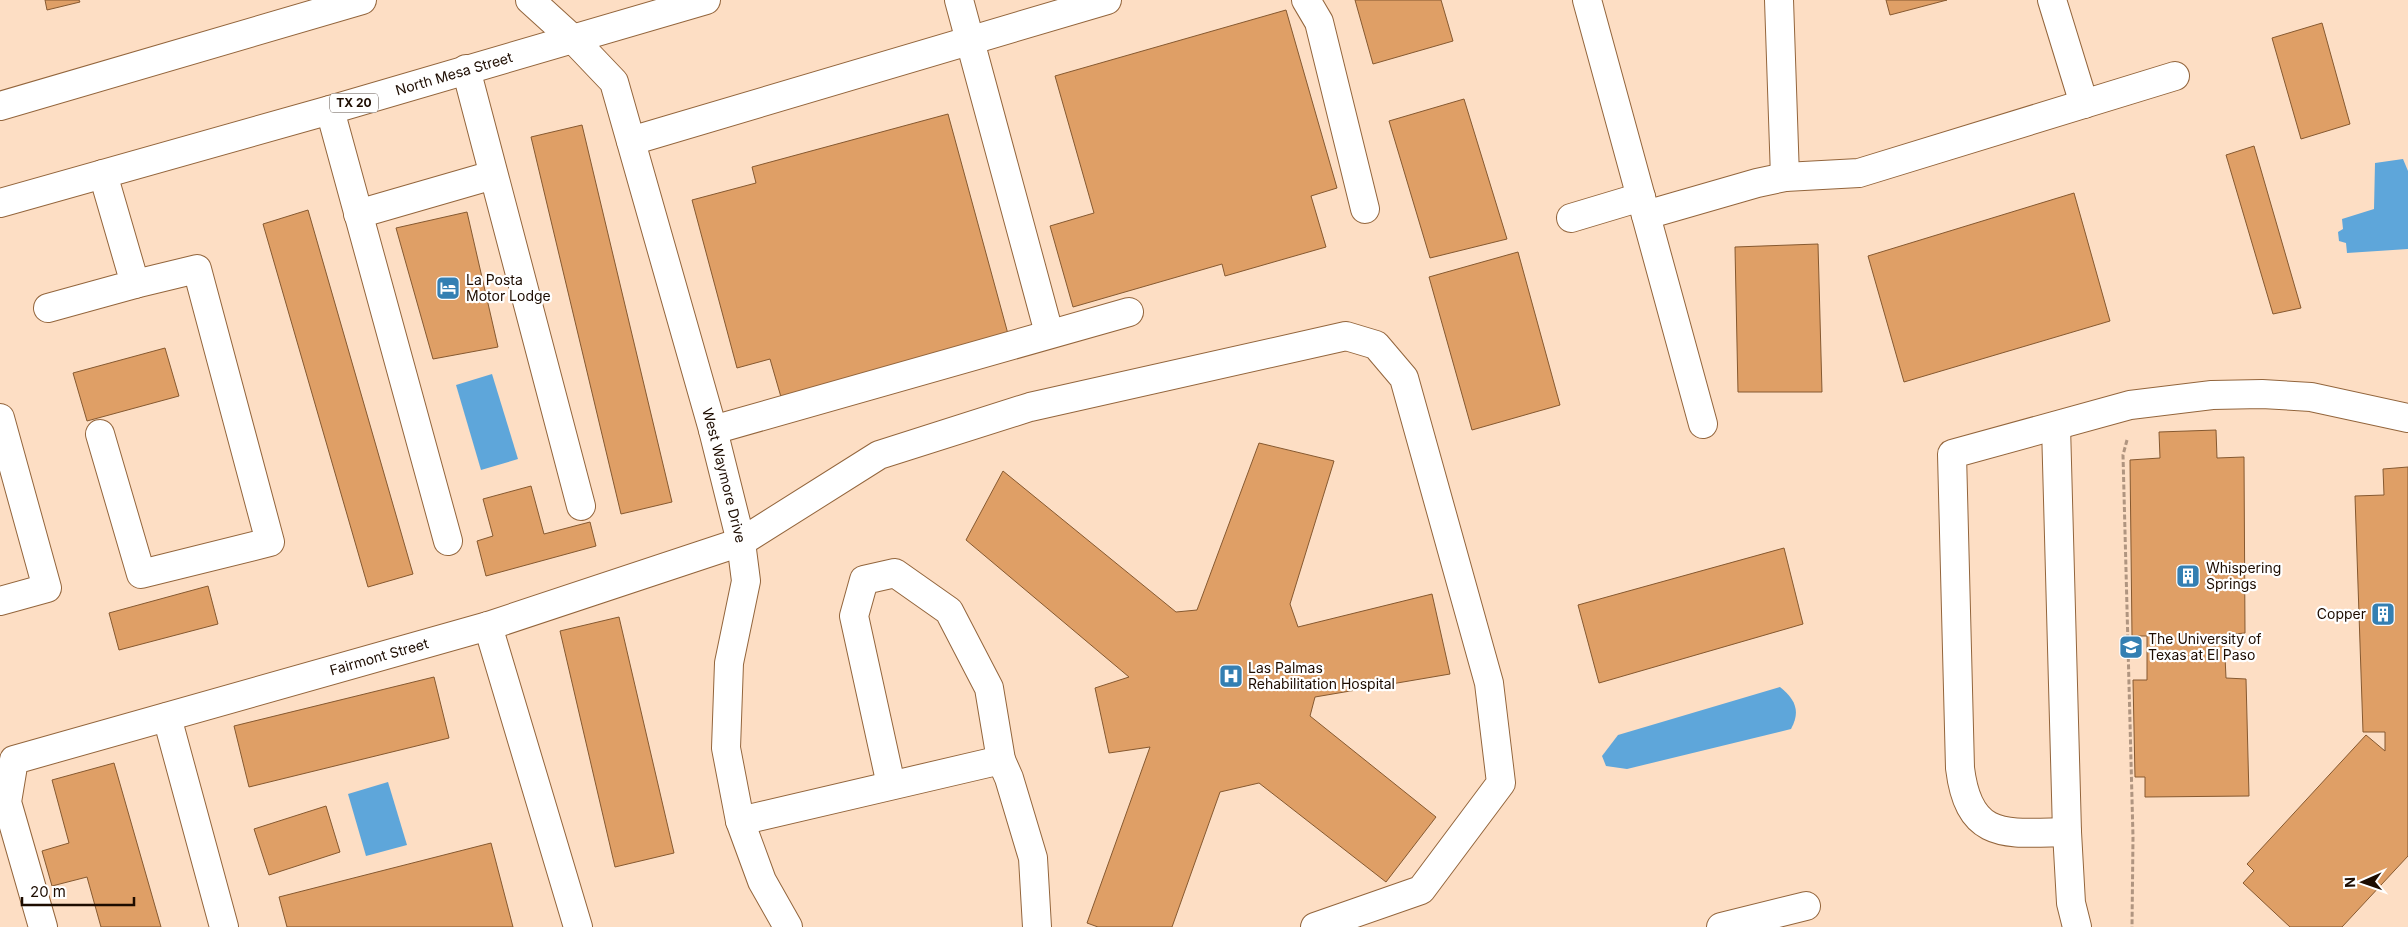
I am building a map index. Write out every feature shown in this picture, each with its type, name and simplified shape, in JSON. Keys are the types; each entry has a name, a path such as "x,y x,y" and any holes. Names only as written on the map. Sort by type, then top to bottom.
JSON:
{"street":[{"path":"0,106 362,0"},
{"name":"West Waymore Drive","path":"530,0 573,39 614,82 713,430 741,542 746,581 729,663 726,748 740,821 762,881 788,927"},
{"name":"North Mesa Street","path":"0,203 330,110 706,0"},
{"path":"959,0 1049,334"},
{"path":"630,141 1107,0"},
{"path":"1306,0 1319,22 1366,209"},
{"path":"1587,0 1703,424"},
{"path":"1779,0 1785,177"},
{"path":"2052,0 2084,104"},
{"path":"466,69 581,506"},
{"path":"1571,218 1643,206 1785,177 1859,173 2175,76"},
{"path":"330,110 448,540"},
{"path":"103,174 135,284"},
{"path":"358,214 493,175"},
{"path":"48,308 197,269 270,542 141,574 100,434"},
{"path":"713,430 1129,312"},
{"name":"Fairmont Street","path":"43,927 7,802 14,760 488,626 741,542 879,455 1021,410 1346,336 1376,345 1404,378 1489,683 1501,783 1421,890 1315,927"},
{"path":"2067,832 2012,833 1989,826 1978,819 1970,806 1963,788 1960,759 1952,454 2130,405 2212,395 2262,394 2311,397 2408,418"},
{"path":"0,418 47,588 0,602"},
{"path":"2056,426 2067,832 2071,903 2076,927"},
{"path":"891,785 854,616 864,580 895,573 949,611 990,688 1001,760 1009,778 1033,858 1037,927"},
{"path":"488,626 578,927"},
{"path":"167,717 224,927"},
{"path":"740,821 1001,760"},
{"path":"1721,927 1806,906"}],"path":[{"path":"2130,432 2123,456 2133,837 2132,927"}],"water":[{"path":"2403,159 2408,171 2408,249 2347,253 2346,243 2339,241 2338,232 2343,229 2342,219 2374,209 2375,163"},
{"path":"492,374 518,459 481,470 456,385"},
{"path":"1780,687 1793,701 1795,706 1796,717 1791,729 1627,769 1606,766 1602,756 1618,735"},
{"path":"388,782 407,845 366,856 348,794"}],"building":[{"path":"45,0 79,0 80,2 47,10"},
{"path":"1355,0 1441,0 1453,41 1373,64"},
{"path":"1886,0 1947,0 1890,15"},
{"path":"1286,10 1337,188 1311,196 1326,247 1225,276 1222,264 1073,307 1050,226 1094,213 1055,76"},
{"path":"2322,23 2350,124 2301,139 2272,38"},
{"path":"1464,99 1507,239 1430,258 1389,121"},
{"path":"948,114 1008,334 781,397 770,359 737,368 692,200 756,183 752,167"},
{"path":"582,125 672,502 621,514 531,137"},
{"path":"2254,146 2301,308 2273,314 2226,155"},
{"path":"2074,193 2110,321 1904,382 1868,256"},
{"path":"308,210 413,574 368,587 263,224"},
{"name":"La Posta Motor Lodge","path":"467,212 498,347 433,359 396,228"},
{"path":"1818,244 1822,392 1738,392 1735,247"},
{"path":"1518,252 1560,405 1472,430 1429,277"},
{"path":"165,348 179,396 87,421 73,373"},
{"name":"Whispering Springs","path":"2216,430 2217,458 2244,457 2245,633 2224,635 2226,678 2246,679 2249,796 2145,797 2145,777 2135,777 2133,680 2147,680 2147,636 2132,636 2130,460 2160,458 2159,432"},
{"path":"1259,443 1334,461 1290,604 1298,627 1432,594 1450,674 1315,697 1310,716 1436,817 1386,882 1259,783 1220,792 1172,927 1098,927 1087,923 1150,747 1109,753 1095,688 1129,677 966,540 1003,471 1176,612 1197,610"},
{"name":"Copper","path":"2408,467 2408,856 2342,927 2290,927 2243,883 2254,871 2247,864 2366,735 2385,751 2385,732 2363,732 2355,496 2384,495 2383,469"},
{"path":"531,486 544,534 590,522 596,546 486,576 477,541 493,536 483,499"},
{"path":"1784,548 1803,624 1599,683 1578,605"},
{"path":"208,586 218,624 119,650 109,613"},
{"path":"619,617 674,853 615,867 560,631"},
{"path":"434,677 449,738 249,787 234,726"},
{"path":"114,763 161,927 101,927 87,877 52,886 42,851 69,843 52,780"},
{"path":"326,806 340,852 269,875 254,829"},
{"path":"491,843 513,927 287,927 279,897"}],"place":[{"name":"La Posta Motor Lodge","path":"448,288"},
{"name":"Whispering Springs","path":"2188,576"},
{"name":"Copper","path":"2383,614"},
{"name":"The University of Texas at El Paso","path":"2131,647"},
{"name":"Las Palmas Rehabilitation Hospital","path":"1231,676"}]}
